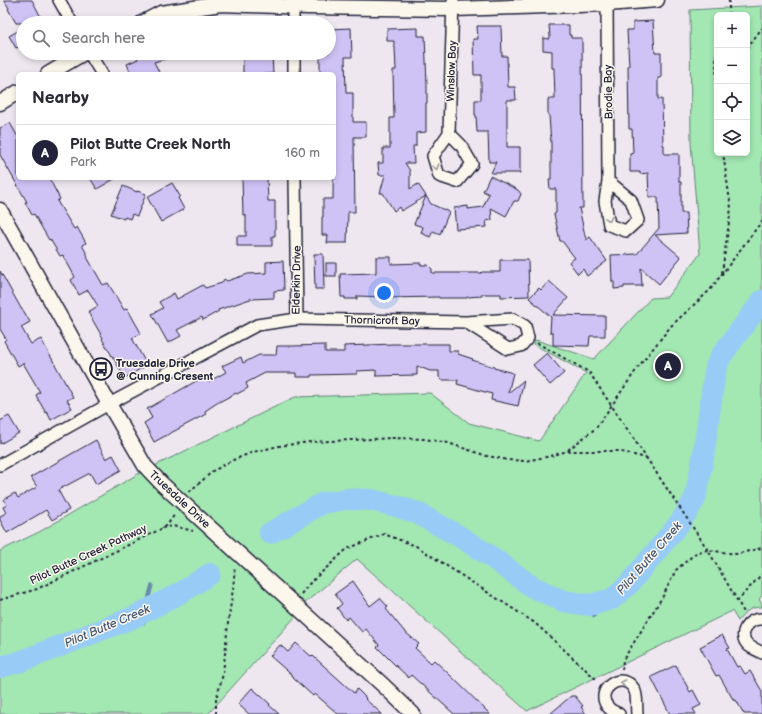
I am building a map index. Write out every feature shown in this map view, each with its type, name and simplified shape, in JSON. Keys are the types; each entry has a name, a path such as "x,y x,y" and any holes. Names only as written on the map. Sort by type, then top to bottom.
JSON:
{"street":[{"path":"59,0 68,16"},
{"path":"156,16 162,13 221,4 293,7 657,0"},
{"name":"Brodie Bay","path":"607,2 608,181"},
{"name":"Winslow Bay","path":"448,133 453,5"},
{"path":"293,7 293,16"},
{"path":"51,72 72,60"},
{"path":"93,60 101,72"},
{"path":"294,60 294,72"},
{"path":"0,103 16,93"},
{"name":"Elderkin Drive","path":"0,465 109,404 257,326 297,319 295,180"},
{"name":"Truesdale Drive","path":"0,210 145,466 162,484 413,714"},
{"name":"Thornicroft Bay","path":"297,319 466,322 513,319 525,326 528,338"},
{"path":"466,322 508,349 521,346 528,338"},
{"path":"762,619 755,619 750,622 744,630 745,640 748,645 762,652"},
{"path":"620,714 609,709 604,698 607,688 611,684 621,681 626,682 634,689 636,694 637,714"}],"path":[{"path":"729,0 729,12"},
{"path":"750,44 762,28"},
{"path":"722,274 731,208 724,156"},
{"path":"567,451 596,428 639,366 671,326 710,290 762,221"},
{"path":"528,338 589,372 708,550 750,622"},
{"path":"189,492 213,471 231,461 253,452 279,446 310,442 393,438 425,439 448,444 487,456 525,461 567,451 618,451 646,458"},
{"name":"Pilot Butte Creek Pathway","path":"0,600 38,589 161,528 168,524 176,512"},
{"path":"161,528 173,526 198,532 207,524"},
{"path":"293,603 310,583 347,549 384,534 416,546 535,623 607,688"},
{"path":"621,681 623,660 663,596 676,570 697,552 708,550 736,554 762,548"},
{"path":"216,714 216,700 223,674 235,566 243,557"},
{"path":"737,601 762,574"}],"green space":[{"path":"762,6 762,596 759,599 762,607 751,609 738,621 732,611 527,711 357,559 306,602 296,616 208,714 0,714 0,551 41,531 138,474 295,397 430,393 469,423 539,441 586,373 533,344 536,340 594,359 651,298 667,297 700,254 691,143 690,10"}],"building":[{"path":"4,0 32,0 40,16 16,16 16,23 8,9 9,8"},
{"path":"653,21 655,53 661,53 661,78 658,78 658,99 662,99 664,154 679,154 681,213 686,213 687,233 655,235 681,257 659,284 641,268 642,286 624,286 624,288 614,289 614,282 612,282 611,255 637,254 659,228 658,197 649,197 648,173 640,174 640,172 630,172 630,154 633,153 632,129 629,129 629,66 627,30 633,30 633,22"},
{"path":"549,25 569,25 569,35 571,35 571,38 582,38 583,208 579,208 586,240 590,237 607,261 587,276 583,269 578,274 569,262 575,258 562,241 560,241 554,214 556,213 556,189 550,189 549,179 551,179 551,144 548,99 555,99 554,68 552,68 552,51 543,50 543,38 549,39 550,37"},
{"path":"477,26 501,26 502,56 507,56 508,87 515,87 516,100 507,100 507,147 520,147 520,173 491,173 496,162 489,162 488,132 477,132 475,100 481,100 481,75 474,75 473,39 478,39"},
{"path":"351,28 352,57 345,57 346,93 353,93 353,122 366,122 366,137 354,137 355,212 348,212 347,243 327,243 328,235 322,235 323,199 333,199 333,180 336,180 336,72 320,72 320,60 336,60 336,29"},
{"path":"418,28 418,36 425,36 427,85 426,132 416,133 416,146 413,146 414,163 405,163 410,171 410,189 418,184 426,196 401,211 399,207 394,211 383,193 380,193 385,175 379,175 378,163 383,163 383,148 390,148 390,118 394,118 393,70 396,70 395,47 394,41 387,41 387,29"},
{"path":"16,32 16,48 9,36"},
{"path":"136,60 161,60 154,62 159,72 130,72 127,64"},
{"path":"243,60 272,60 273,72 243,72"},
{"path":"10,123 16,134 16,180 50,180 60,199 57,201 74,229 77,227 86,243 82,245 103,285 108,283 124,310 127,308 141,333 132,338 147,365 125,378 88,312 98,306 88,290 79,295 71,280 75,277 63,255 60,256 34,214 32,215 25,202 27,202 0,155 0,128"},
{"path":"490,176 518,190 521,194 518,201 514,201 506,216 491,208 492,220 486,221 487,227 456,229 454,208 468,206 468,209 483,207 489,194 483,191"},
{"path":"91,180 113,180 97,189"},
{"path":"242,180 267,180 268,201 275,201 275,236 272,236 272,246 237,246 237,236 246,236 246,215 243,215"},
{"path":"172,183 180,196 178,198 184,209 161,222 147,197"},
{"path":"123,186 146,194 137,216 132,214 130,219 125,217 124,219 111,214"},
{"path":"426,196 431,204 449,212 440,234 433,231 430,237 421,233 423,227 414,224"},
{"path":"314,254 323,254 324,289 315,289"},
{"path":"376,257 391,257 391,264 421,263 421,265 428,265 432,269 432,273 500,272 500,260 528,260 529,296 501,297 501,294 482,294 482,296 467,298 385,298 357,296 357,299 345,299 345,297 341,297 340,274 376,273"},
{"path":"283,261 284,290 274,291 274,298 250,299 218,310 219,311 203,320 202,317 177,330 181,336 168,343 152,314 163,308 159,302 174,293 177,299 203,285 205,288 222,283 224,279 227,281 248,274 266,273 266,262"},
{"path":"326,263 336,263 336,276 326,276"},
{"path":"0,271 30,322 21,327 31,344 41,339 73,397 67,400 72,408 51,420 36,395 40,392 23,363 18,366 4,341 6,339 0,329"},
{"path":"549,281 568,298 553,315 605,316 605,336 590,336 589,346 553,345 553,332 550,332 551,317 529,298 539,288 541,290"},
{"path":"449,344 449,351 458,351 458,354 473,359 472,360 513,373 508,393 524,380 518,406 491,400 492,394 457,384 458,380 442,380 439,377 439,371 430,371 417,366 417,375 376,376 376,370 357,371 357,374 311,375 311,377 296,377 296,373 265,373 246,383 248,388 217,403 205,411 206,414 154,442 144,423 152,418 147,409 205,376 208,382 226,372 222,366 241,357 243,363 259,355 276,355 277,346 325,345 325,352 344,352 344,346"},
{"path":"547,353 564,373 550,385 533,365"},
{"path":"9,416 19,433 0,444 0,421"},
{"path":"96,440 106,459 113,455 121,470 96,484 90,473 58,490 69,510 52,520 46,510 7,533 0,520 0,516 6,513 3,507 7,505 4,499 15,493 18,498 37,487 31,477"},
{"path":"353,581 370,606 380,598 388,607 386,609 404,631 419,644 415,648 431,663 434,660 490,714 454,714 411,675 409,678 394,664 377,647 379,645 366,629 362,632 349,617 346,620 337,608 342,604 335,594"},
{"path":"722,635 730,648 727,649 737,667 740,666 745,674 750,671 762,691 762,714 744,714 736,700 734,701 719,675 716,676 700,647"},
{"path":"296,643 312,657 313,656 354,693 357,689 366,698 365,699 382,714 338,714 315,694 313,696 270,656 280,645 288,652"},
{"path":"676,665 690,692 693,690 701,705 693,709 696,714 670,714 651,677"},
{"path":"252,688 279,714 249,714 238,704"},
{"path":"571,696 575,696 583,706 581,707 586,714 550,714"}],"waterway":[{"name":"Pilot Butte Creek","path":"270,533 323,503 347,499 371,500 417,513 457,535 490,556 531,586 563,601 590,605 612,599 629,584 679,524 695,499 703,458 716,367 721,356 762,301"},
{"name":"Pilot Butte Creek","path":"0,667 22,661 134,617 182,592 210,574"},
{"path":"140,614 148,600 152,585"},
{"path":"587,604 594,616"},
{"path":"134,617 144,623"}],"place":[{"name":"Pilot Butte Creek North","path":"668,366"},
{"name":"Truesdale Drive @ Cunning Cresent","path":"101,369"}]}
